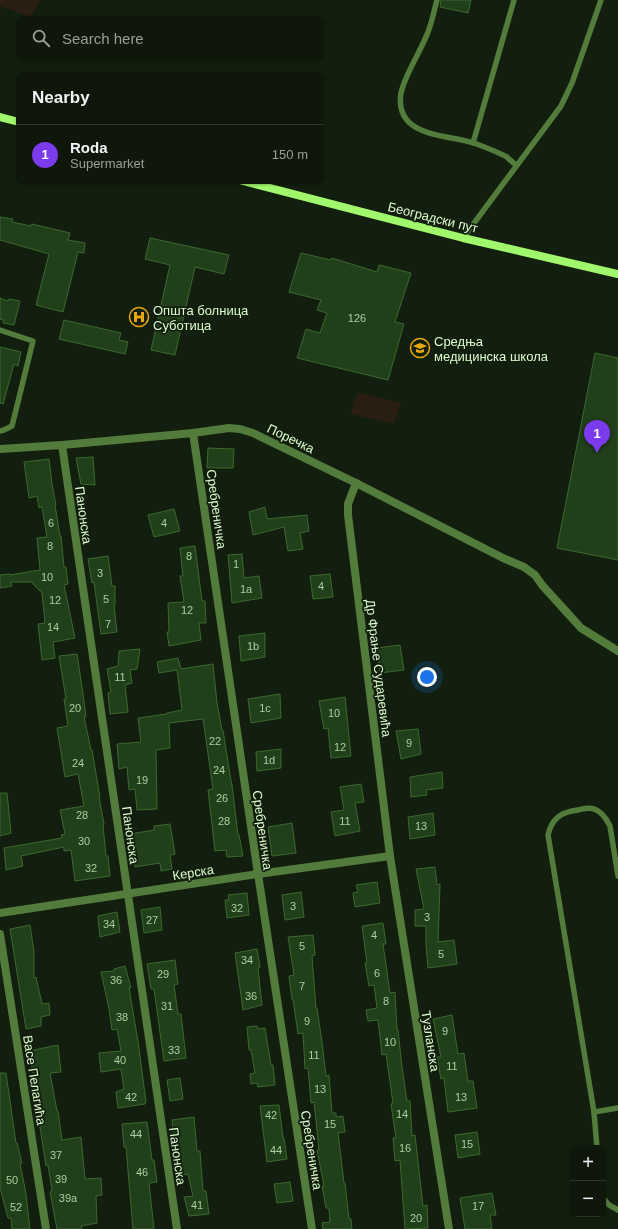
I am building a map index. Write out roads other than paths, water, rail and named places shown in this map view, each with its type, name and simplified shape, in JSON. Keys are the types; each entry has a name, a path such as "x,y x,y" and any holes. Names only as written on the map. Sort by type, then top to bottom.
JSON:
{"main road":[{"path":"0,117 16,121"},
{"name":"Београдски пут","path":"255,184 463,238 618,274"}],"street":[{"name":"Поречка","path":"0,449 62,446 193,434 230,428 253,433 356,483 503,558 524,567 535,575 542,585 581,628 618,651"},
{"name":"Сребреничка","path":"193,434 312,1229"},
{"name":"Панонска","path":"62,446 177,1229"},
{"name":"Др Фрање Сударевића","path":"356,483 348,504 348,515 390,856"},
{"name":"Керска","path":"0,913 258,874 390,856"},
{"name":"Тузланска","path":"390,856 449,1229"},
{"name":"Васе Пелагића","path":"0,934 46,1229"}],"lane":[{"path":"437,0 428,32 409,72 402,92 401,104 406,121 422,131 473,143 506,156 516,166"},
{"path":"473,143 514,0"},
{"path":"463,238 561,106 572,83 601,0"},
{"path":"0,330 33,340 12,426 0,431"},
{"path":"597,1145 594,1112 548,835 549,828 554,820 561,814 587,808 594,809 600,813 610,826 618,876"},
{"path":"594,1112 618,1108"},
{"path":"606,1202 618,1210"}],"place":[{"name":"Општа болница Суботица","path":"139,317"},
{"name":"Средња медицинска школа","path":"420,348"},
{"name":"Roda","path":"597,453"}]}
